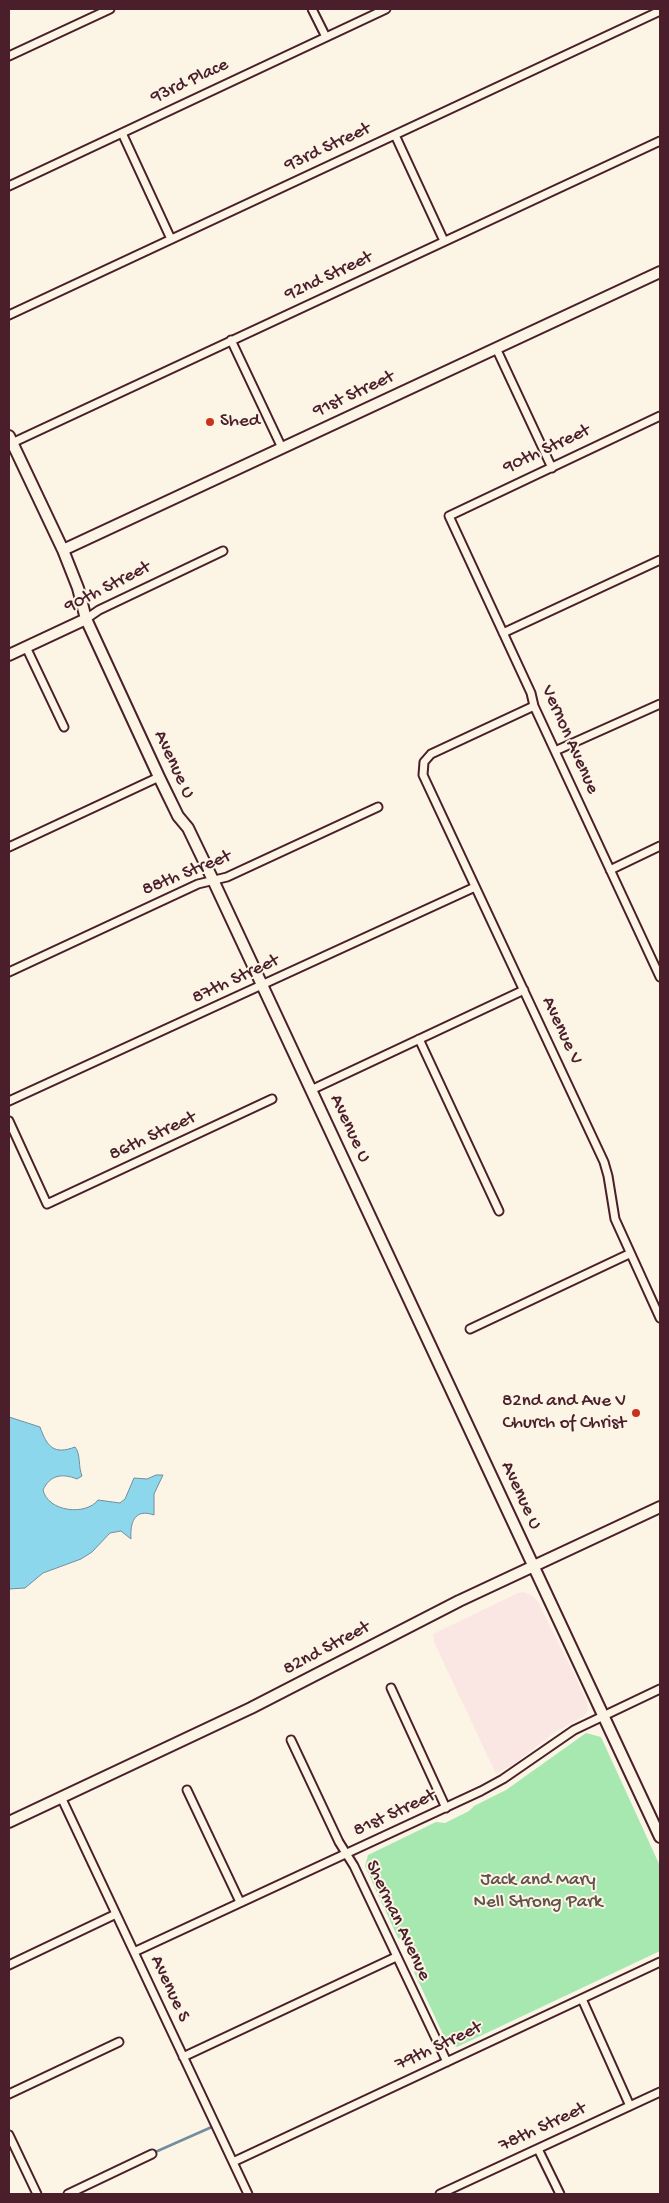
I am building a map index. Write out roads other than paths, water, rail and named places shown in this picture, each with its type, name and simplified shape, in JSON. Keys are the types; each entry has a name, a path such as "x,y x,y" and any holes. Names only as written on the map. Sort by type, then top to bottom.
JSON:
{"street":[{"path":"9,56 110,9"},
{"path":"312,9 326,37"},
{"name":"93rd Place","path":"9,186 386,9"},
{"name":"93rd Street","path":"9,315 660,11"},
{"path":"122,133 171,239"},
{"path":"395,135 444,241"},
{"name":"92nd Street","path":"10,439 231,340 660,141"},
{"name":"91st Street","path":"63,550 660,272"},
{"path":"231,340 282,448"},
{"path":"496,348 552,468"},
{"name":"90th Street","path":"449,516 660,416"},
{"name":"Avenue U","path":"10,439 63,550 78,588 86,619 159,777 178,816 188,828 213,880 660,1837"},
{"name":"Vernon Avenue","path":"449,516 531,693 534,706 660,977"},
{"name":"90th Street","path":"9,655 223,551"},
{"path":"503,633 660,560"},
{"path":"26,647 64,727"},
{"path":"555,751 660,704"},
{"name":"Avenue V","path":"534,706 432,754 424,762 424,775 604,1162 608,1176 614,1219 660,1318"},
{"path":"9,847 159,777"},
{"name":"88th Street","path":"9,972 198,884 227,877 378,807"},
{"path":"610,870 660,846"},
{"name":"87th Street","path":"9,1101 476,887"},
{"path":"311,1090 524,990"},
{"path":"419,1039 499,1211"},
{"name":"86th Street","path":"9,1121 47,1204 272,1099"},
{"path":"470,1329 630,1254"},
{"name":"82nd Street","path":"9,1822 243,1712 428,1616 660,1507"},
{"path":"391,1688 446,1808"},
{"name":"81st Street","path":"134,1952 446,1808 504,1779 574,1730 660,1689"},
{"name":"Sherman Avenue","path":"291,1740 354,1866 447,2062"},
{"path":"187,1790 240,1902"},
{"name":"Avenue S","path":"62,1797 248,2194"},
{"path":"9,1965 116,1914"},
{"path":"183,2056 396,1957"},
{"name":"79th Street","path":"232,2162 660,1962"},
{"path":"582,1999 630,2106"},
{"path":"9,2094 119,2042"},
{"name":"78th Street","path":"440,2194 660,2092"},
{"path":"9,2135 37,2194"},
{"path":"538,2149 560,2194"},
{"path":"68,2194 152,2154"}],"water":[{"path":"9,1417 40,1427 45,1440 52,1448 62,1450 75,1447 77,1450 82,1476 77,1479 61,1476 49,1481 43,1490 46,1497 52,1503 59,1507 77,1510 92,1505 98,1500 120,1503 125,1499 134,1478 147,1479 156,1475 163,1475 154,1494 154,1515 147,1513 138,1515 135,1518 131,1528 131,1539 121,1531 110,1533 92,1552 81,1559 43,1573 25,1588 9,1589"}],"waterway":[{"path":"153,2153 214,2126"}],"place":[{"name":"Shed","path":"210,422"},
{"name":"82nd and Ave V Church of Christ","path":"636,1413"}],"park label":[{"name":"Jack and Mary Nell Strong Park","path":"538,1892"}]}
